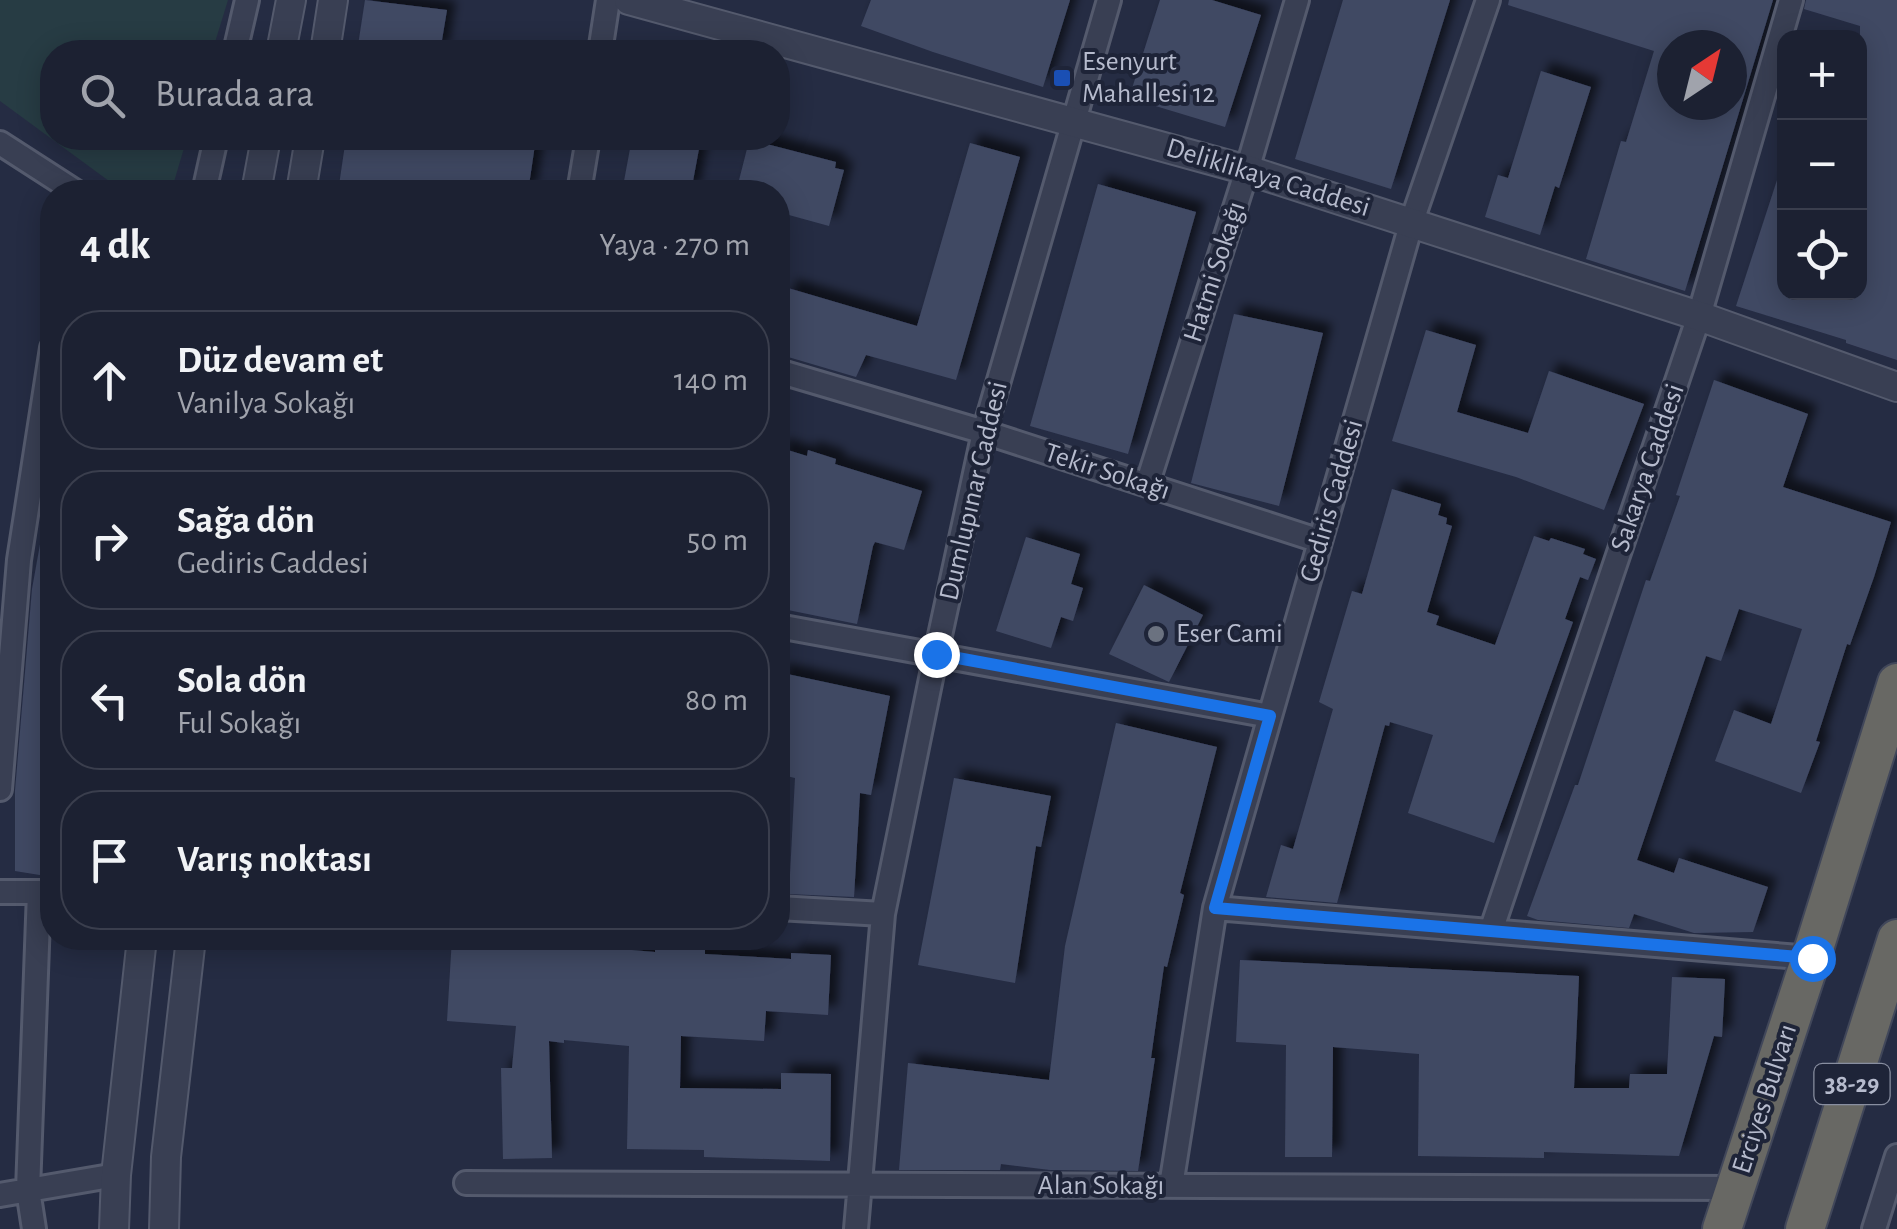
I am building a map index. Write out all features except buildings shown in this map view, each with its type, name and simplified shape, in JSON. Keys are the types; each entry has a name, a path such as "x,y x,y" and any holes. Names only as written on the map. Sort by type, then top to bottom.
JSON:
{"highway":[{"name":"Erciyes Bulvarı","path":"1722,1229 1897,683"},
{"name":"38-29","path":"1805,1229 1897,940"}],"street":[{"path":"238,40 246,0"},
{"path":"284,40 291,0"},
{"path":"327,40 334,0"},
{"path":"602,40 608,0"},
{"name":"Deliklikaya Caddesi","path":"629,0 776,40"},
{"name":"Dumlupınar Caddesi","path":"856,1229 883,914 936,654 984,432 1109,0"},
{"name":"Hatmi Sokağı","path":"1147,484 1297,0"},
{"name":"Gediris Caddesi","path":"1171,1186 1215,908 1412,221 1488,0"},
{"name":"Sakarya Caddesi","path":"1491,931 1700,316 1790,0"},
{"name":"Deliklikaya Caddesi","path":"790,44 1247,170 1412,221 1700,316 1897,387"},
{"path":"0,143 57,180"},
{"path":"207,180 213,150"},
{"path":"258,180 264,150"},
{"path":"303,180 308,150"},
{"path":"581,180 586,150"},
{"name":"Tekir Sokağı","path":"790,375 984,432 1320,541"},
{"path":"0,789 9,560 40,407"},
{"path":"790,628 1270,716"},
{"path":"0,892 40,892"},
{"path":"1215,908 1812,958"},
{"path":"790,909 883,914"},
{"path":"34,1229 28,1190 42,950"},
{"path":"114,1229 116,1175 141,950"},
{"path":"164,1229 166,1156 190,950"},
{"path":"1874,1229 1897,1156"},
{"path":"0,1195 116,1175"},
{"name":"Alan Sokağı","path":"466,1183 1735,1188"}],"shaded area":[{"path":"0,0 228,0 216,40 40,40 40,130 0,101"},
{"path":"67,150 183,150 175,180 108,180"}],"place":[{"name":"Esenyurt Mahallesi 12","path":"1062,78"},
{"name":"Eser Cami","path":"1156,634"}],"route":[{"path":"936,654 1270,716 1215,908 1812,958"}]}
